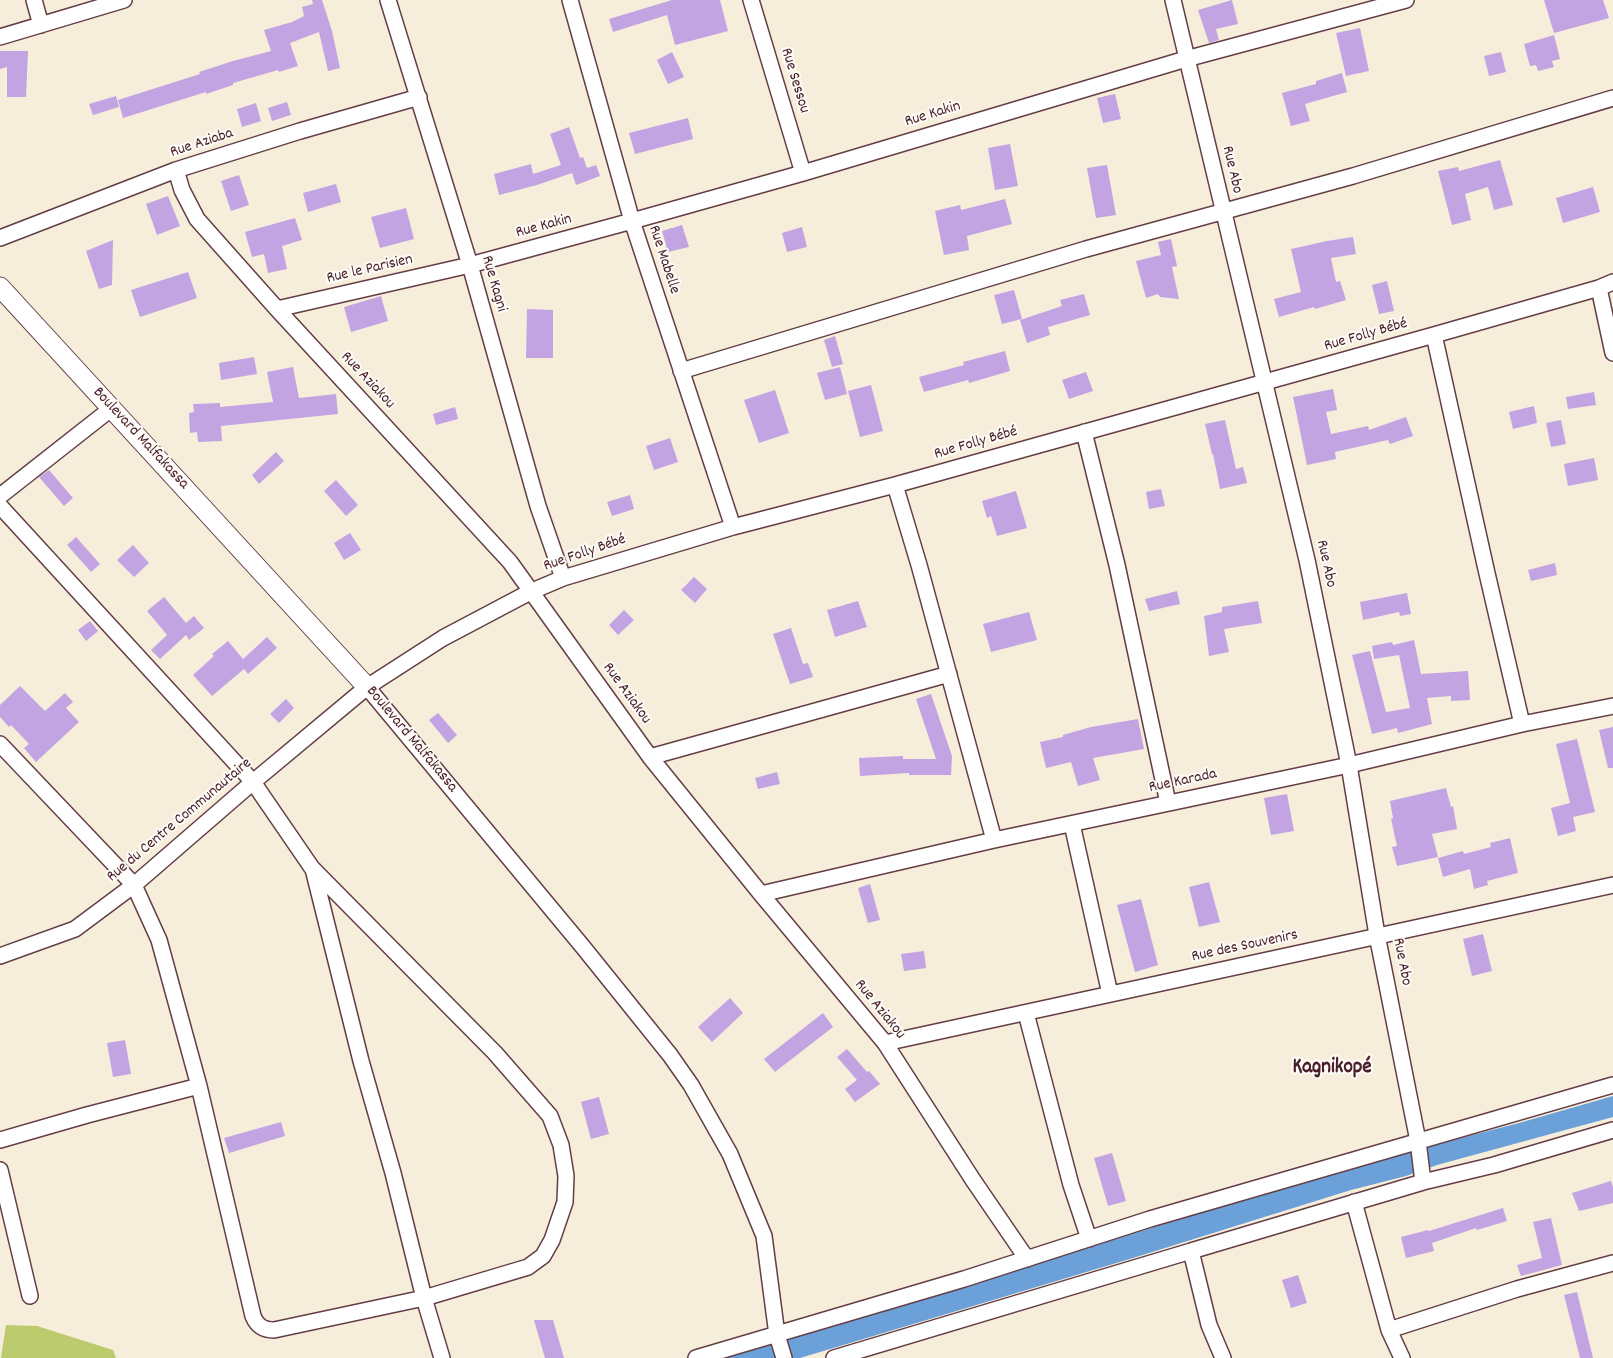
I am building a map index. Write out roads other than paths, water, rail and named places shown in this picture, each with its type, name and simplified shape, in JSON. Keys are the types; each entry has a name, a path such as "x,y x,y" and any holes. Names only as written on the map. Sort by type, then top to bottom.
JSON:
{"street":[{"path":"34,0 41,25"},
{"path":"0,37 124,0"},
{"name":"Rue Kagni","path":"388,0 470,265 538,506 563,578"},
{"name":"Rue Mabelle","path":"570,0 632,221 732,527"},
{"name":"Rue Sessou","path":"751,0 802,173"},
{"name":"Rue Abo","path":"1173,0 1307,560 1349,765 1378,935 1418,1141 1423,1182"},
{"name":"Rue Kakin","path":"470,265 802,173 1355,7 1406,0"},
{"name":"Rue Aziaba","path":"0,238 176,170 300,131 419,97"},
{"path":"681,371 1086,249 1223,213 1613,98"},
{"name":"Rue Aziakou","path":"176,170 182,190 198,219 277,309 510,562 650,757 761,894 885,1042 972,1180 1027,1259"},
{"name":"Rue le Parisien","path":"277,309 470,265"},
{"path":"1606,285 1613,353"},
{"name":"Rue Folly Bébé","path":"368,687 443,638 530,592 563,578 732,527 895,485 1434,335 1606,285"},
{"name":"Boulevard Malfakassa","path":"0,287 368,687 670,1055 691,1086 730,1154 764,1236 777,1335 784,1358"},
{"path":"1434,335 1522,724"},
{"path":"0,496 112,408"},
{"path":"1084,432 1116,565 1168,803"},
{"path":"895,485 994,840"},
{"path":"0,506 253,782 312,868 495,1053 550,1116 561,1144 566,1176 565,1202 552,1240 543,1256 528,1267 424,1298 274,1330 266,1330 259,1326 253,1316 199,1086 159,940 134,885 0,744"},
{"path":"650,757 949,674"},
{"name":"Rue du Centre Communautaire","path":"0,956 75,929 134,885 253,782 368,687"},
{"name":"Rue Karada","path":"761,894 994,840 1349,765 1522,724 1613,706"},
{"path":"1072,824 1110,994"},
{"path":"312,868 361,1061 393,1173 424,1298 442,1358"},
{"name":"Rue des Souvenirs","path":"885,1042 1613,885"},
{"path":"1026,1013 1071,1185 1089,1239"},
{"path":"696,1358 1027,1259 1150,1219 1613,1085"},
{"path":"0,1140 199,1086"},
{"path":"834,1358 1354,1202 1423,1182 1494,1165 1613,1130"},
{"path":"0,1170 30,1296"},
{"path":"1354,1202 1389,1330 1402,1358"},
{"path":"1191,1250 1210,1325 1223,1358"},
{"path":"1389,1330 1517,1289 1613,1263"}],"water":[{"path":"1613,1096 1613,1117 1351,1190 800,1358 722,1358 1011,1272 1231,1203"}],"district":[{"name":"Kagnikopé","path":"1332,1069"}]}
